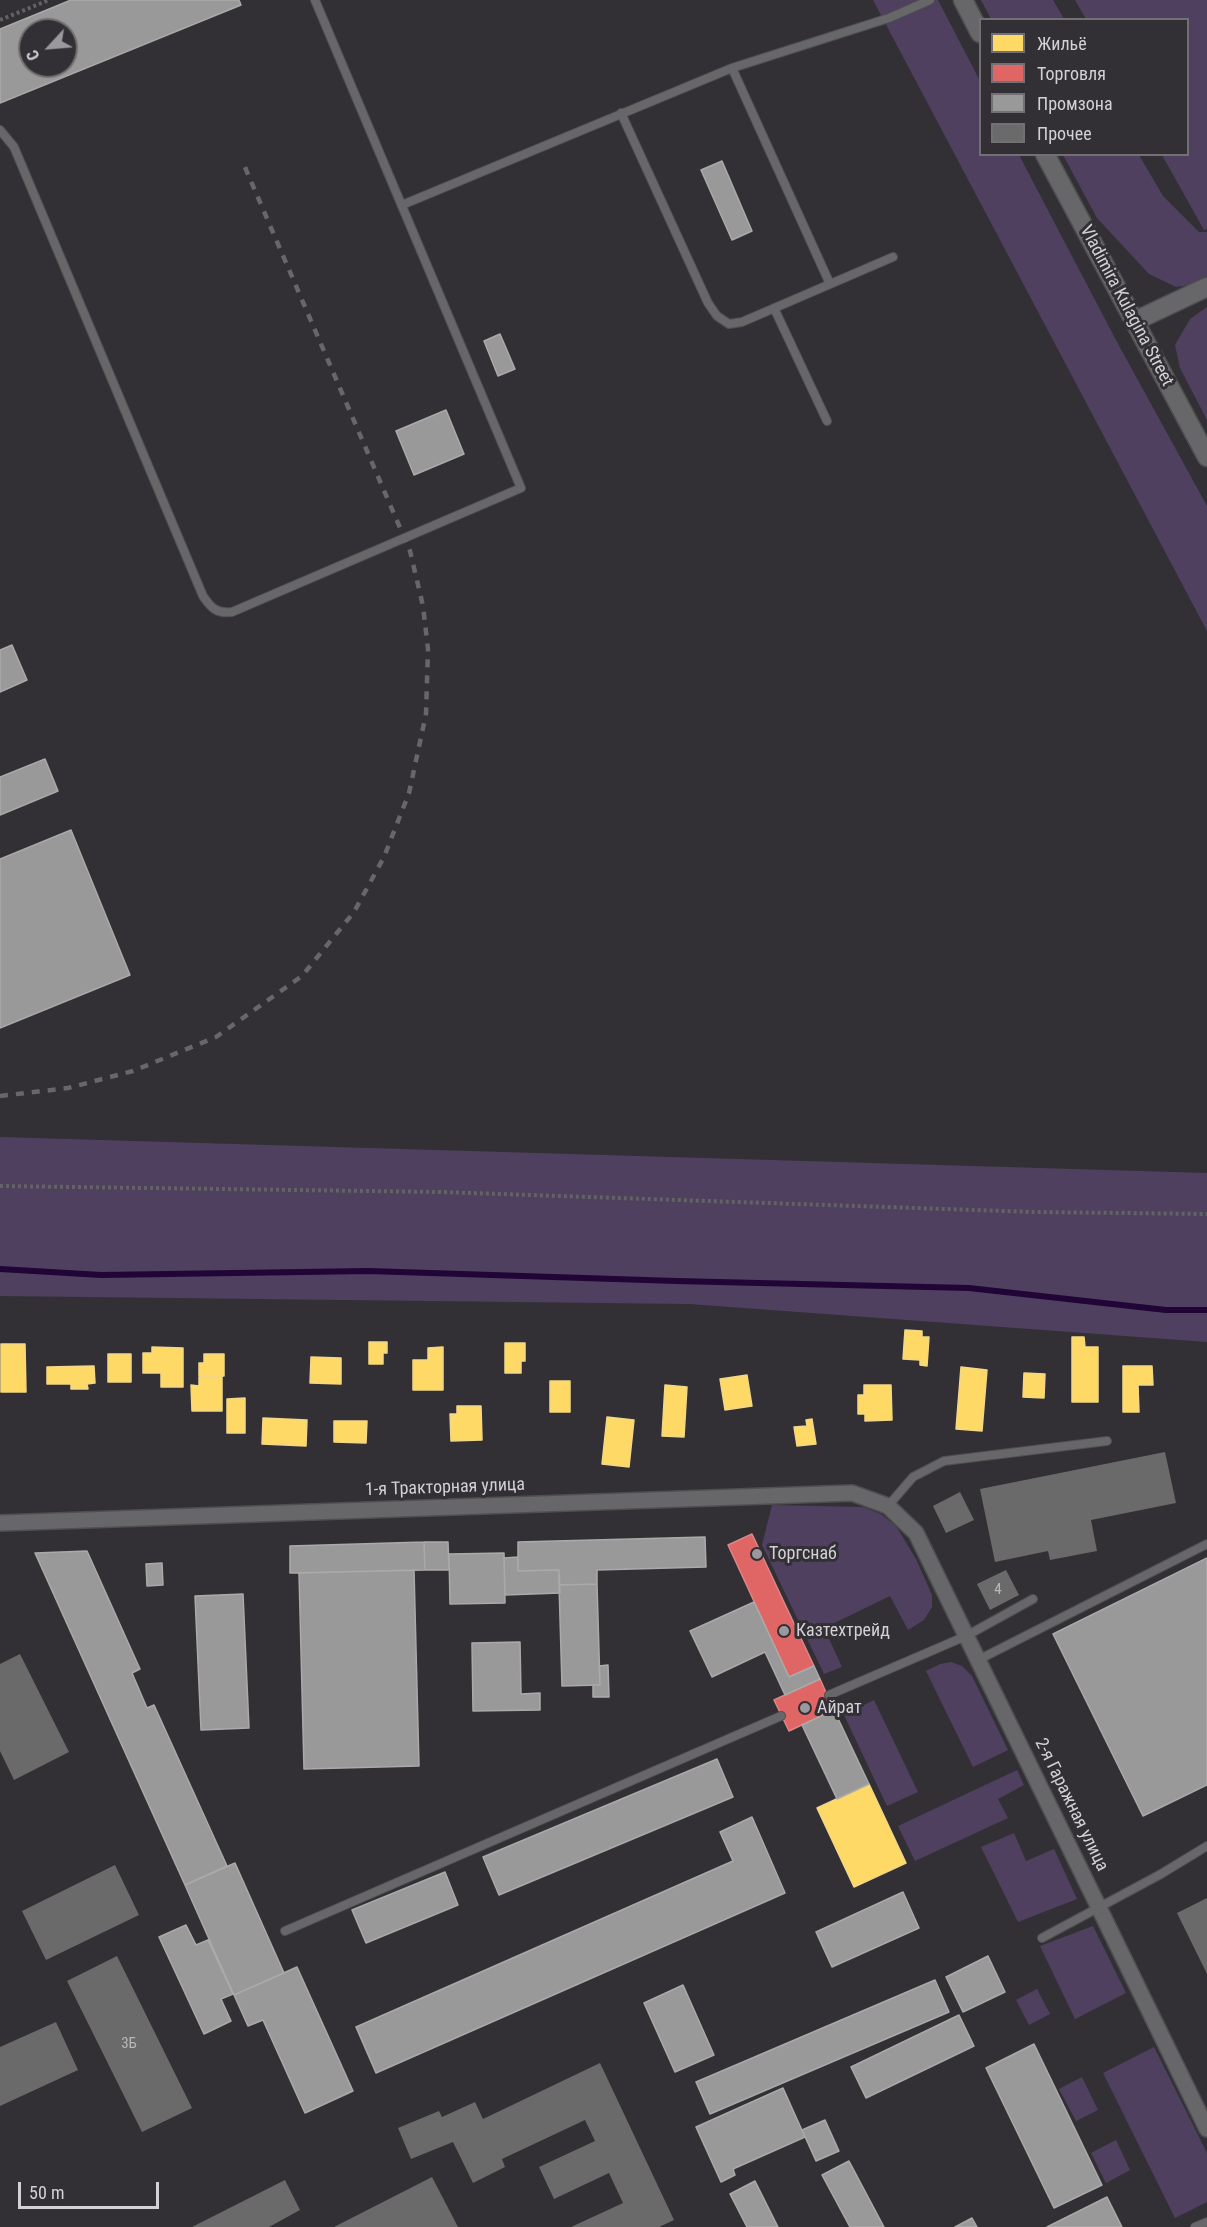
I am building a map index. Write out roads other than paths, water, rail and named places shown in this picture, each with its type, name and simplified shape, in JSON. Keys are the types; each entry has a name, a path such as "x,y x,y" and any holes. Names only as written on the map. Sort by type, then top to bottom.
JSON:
{"street":[{"path":"963,0 979,29"},
{"name":"Vladimira Kulagina Street","path":"1046,156 1207,457"},
{"path":"1135,321 1207,287"},
{"name":"1-я Тракторная улица","path":"0,1524 852,1493 888,1506"},
{"name":"2-я Гаражная улица","path":"888,1506 916,1533 1207,2130"}],"lane":[{"path":"0,130 14,147 202,596 210,608 221,613 232,612 521,489 315,0"},
{"path":"402,205 732,68 889,18 930,0"},
{"path":"732,68 830,284"},
{"path":"621,113 708,303 717,316 729,324 742,322 893,256"},
{"path":"774,308 827,421"},
{"path":"888,1506 913,1477 944,1461 1107,1441"},
{"path":"978,1660 1207,1544"},
{"path":"829,1695 966,1636 1033,1599"},
{"path":"285,1931 781,1716"},
{"path":"1042,1938 1161,1874 1207,1846"},
{"path":"1195,2227 1207,2222"}],"waterway":[{"path":"0,1269 101,1275 369,1271 969,1288 1166,1310 1207,1310"}],"railway":[{"path":"0,1096 68,1088 133,1071 216,1037 302,976 354,912 384,857 409,793 426,714 428,649 423,606 410,551 244,165"}],"place":[{"name":"Торгснаб","path":"757,1554"},
{"name":"Казтехтрейд","path":"784,1631"},
{"name":"Айрат","path":"805,1708"}]}
